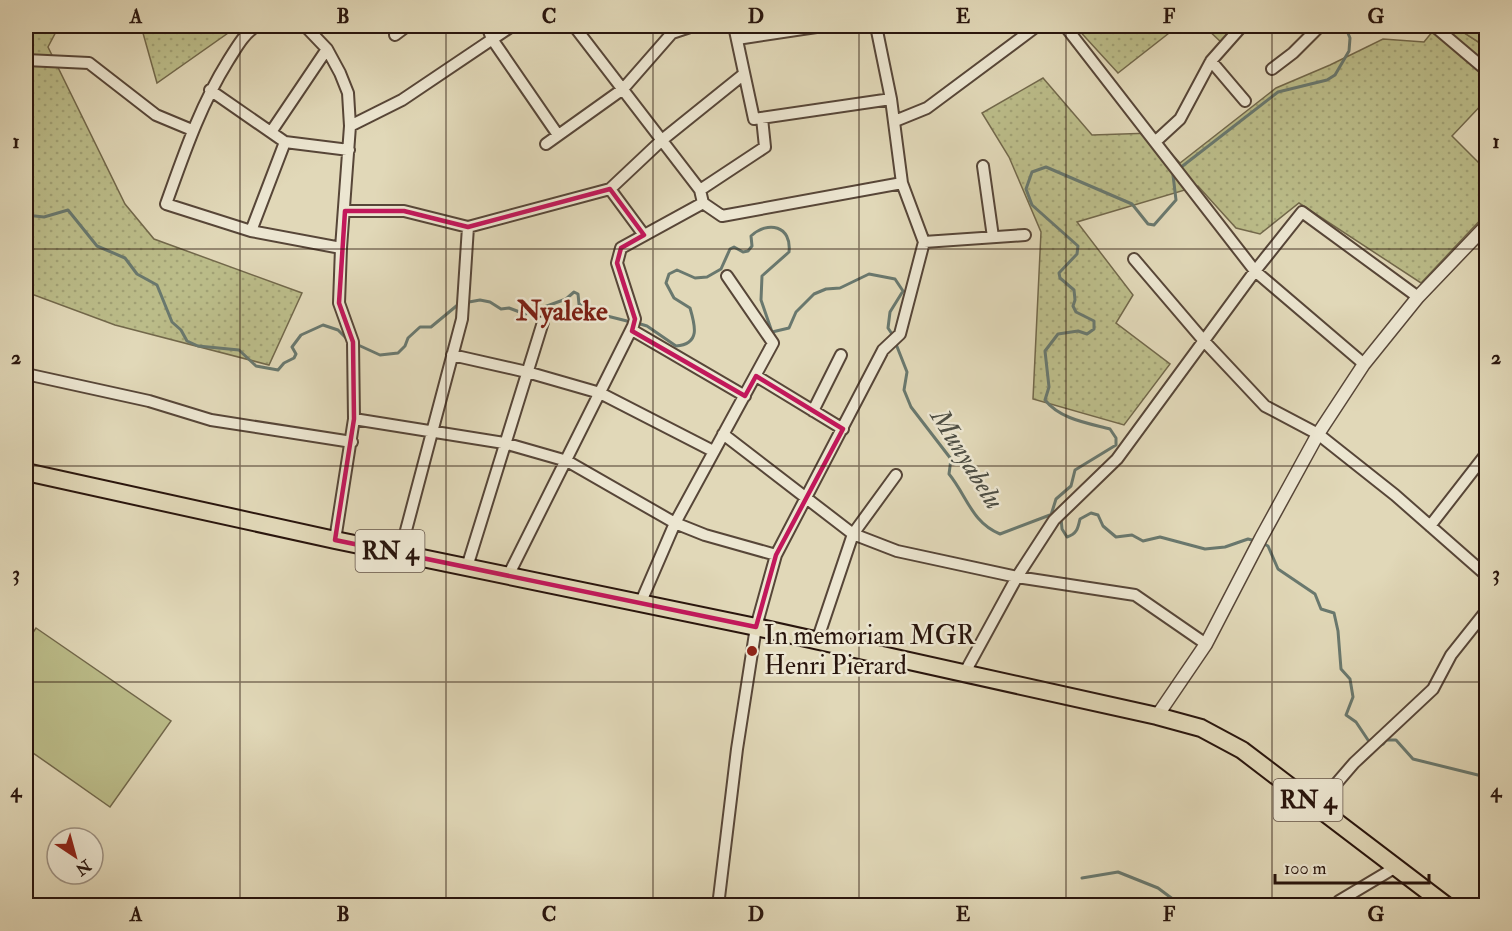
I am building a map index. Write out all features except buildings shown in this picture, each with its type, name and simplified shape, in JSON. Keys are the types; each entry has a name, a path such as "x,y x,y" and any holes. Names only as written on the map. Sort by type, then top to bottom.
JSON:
{"highway":[{"name":"RN 4","path":"26,472 335,540 756,627 1157,716 1201,728 1242,750 1448,906"}],"street":[{"path":"256,26 246,33 210,90 192,130 166,204 251,231 341,248"},
{"path":"305,26 327,49 340,73 348,93 350,126 339,303 352,342 354,419 335,540"},
{"path":"395,35 407,26"},
{"path":"487,26 492,39 558,135"},
{"path":"350,126 402,99 512,26"},
{"path":"574,26 700,190 703,203 722,216 902,183"},
{"path":"546,144 623,89 672,33 693,26"},
{"path":"734,26 754,119 891,99"},
{"path":"737,39 823,26"},
{"path":"718,906 737,749 756,627 777,555 884,350 900,334 924,242 902,183 895,121 876,26"},
{"path":"895,121 927,108 1037,26"},
{"path":"1065,26 1255,271 1364,364"},
{"path":"1155,142 1180,119 1211,61 1242,26"},
{"path":"1272,69 1293,54 1320,26"},
{"path":"1441,28 1486,70"},
{"path":"271,132 327,49"},
{"path":"26,60 89,63 156,115 192,130"},
{"path":"1211,61 1245,101"},
{"path":"345,211 404,211 468,227 610,189 662,140 744,74"},
{"path":"210,90 285,142 349,150"},
{"path":"700,190 765,147 762,118"},
{"path":"251,231 285,142"},
{"path":"983,165 993,237"},
{"path":"610,189 644,235"},
{"path":"508,576 633,325 617,263 621,248 703,203"},
{"path":"964,674 1017,577 1057,516 1117,459 1255,271 1302,212 1418,297"},
{"path":"1157,716 1206,644 1318,434 1364,364 1418,297 1486,226"},
{"path":"400,553 462,319 468,227"},
{"path":"924,242 1025,235"},
{"path":"1134,259 1204,341 1265,406 1318,434 1395,495 1486,575"},
{"path":"640,604 675,524 773,343 727,276"},
{"path":"467,567 543,322"},
{"path":"633,325 745,396"},
{"path":"452,355 527,372 600,393 713,451"},
{"path":"813,411 841,355"},
{"path":"26,374 149,401 211,420 352,442"},
{"path":"756,376 843,429"},
{"path":"354,419 504,443 567,461 675,524 705,535 777,555"},
{"path":"723,434 853,534 897,551 1017,577 1135,595 1206,644"},
{"path":"1430,526 1486,454"},
{"path":"817,641 853,534 896,475"},
{"path":"1317,806 1354,763 1434,689 1451,655 1486,611"},
{"path":"1335,906 1339,900 1396,867"}],"highlighted area":[{"path":"610,189 644,235 621,248 617,263 635,319 632,331 745,396 756,376 843,429 776,555 756,627 335,540 354,419 353,342 339,303 345,211 404,211 468,227"}],"green space":[{"path":"26,26 59,26 48,47 125,204 154,239 302,293 269,365 115,325 26,292 26,243 32,236 26,220"},
{"path":"141,26 238,26 157,83"},
{"path":"1075,26 1178,26 1118,73"},
{"path":"1204,26 1245,26 1222,43"},
{"path":"1437,26 1454,26 1486,47 1486,100 1452,136 1486,170 1486,214 1421,283 1299,203 1260,234 1236,228 1198,186 1077,222 1133,295 1116,323 1170,364 1124,425 1033,399 1041,232 1009,157 982,113 1043,78 1092,135 1153,133 1180,163 1276,88 1383,39 1424,42"},
{"path":"1454,26 1486,26 1486,47 1458,29"},
{"path":"36,628 171,721 110,807 26,748 26,643"}],"waterway":[{"path":"1180,168 1278,92 1327,80 1335,75 1349,51 1350,38 1345,26"},
{"path":"1051,515 1056,499 1071,486 1075,470 1116,445 1116,438 1110,429 1066,416 1045,400 1049,387 1045,351 1058,334 1078,331 1087,334 1094,329 1094,321 1076,312 1073,306 1074,290 1060,278 1059,273 1077,254 1078,246 1032,205 1026,189 1032,172 1046,167 1132,204 1148,224 1154,225 1176,200 1173,175 1175,173"},
{"name":"Munyabelu","path":"26,215 44,217 68,210 97,246 125,258 137,274 157,285 172,322 181,330 187,341 198,346 239,350 256,366 278,370 284,363 294,358 296,354 292,347 301,335 323,325 338,330 348,340"},
{"name":"Munyabelu","path":"637,323 647,326 676,346 689,342 694,333 690,308 674,298 666,283 669,274 677,270 695,278 707,277 721,269 730,249 734,247 743,252 748,251 752,246 751,236 771,227 783,231 789,243 789,252 762,276 761,300 772,332 789,328 796,312 814,294 826,289 840,288 869,274 895,279 903,291 890,312 888,328 894,337"},
{"name":"Munyabelu","path":"466,300 490,302 501,309 509,308 525,314 566,299 574,292 578,294 579,304 588,305 595,313 631,322"},
{"name":"Munyabelu","path":"356,344 380,355 398,353 405,346 408,338 420,327 431,327 460,303"},
{"name":"Munyabelu","path":"896,344 907,372 904,390 911,407 951,459 949,474 976,516 1000,534 1050,515 1055,516"},
{"name":"Munyabelu","path":"1061,518 1062,529 1067,537 1078,528 1080,519 1091,513 1098,515 1103,526 1116,537 1132,535 1143,541 1160,537 1205,549 1225,547 1248,539 1256,541"},
{"name":"Munyabelu","path":"1262,543 1268,546 1278,569 1315,594 1321,609 1334,613 1341,669 1350,679 1353,697 1346,715 1356,722 1370,743"},
{"name":"Munyabelu","path":"1378,745 1383,744 1386,740 1396,740 1413,759 1486,777"},
{"path":"1082,878 1118,872 1158,888 1182,906"},
{"path":"1253,906 1282,903 1303,906"}],"place":[{"name":"In memoriam MGR Henri Pierard","path":"752,651"}],"district":[{"name":"Nyaleke","path":"562,311"}]}
